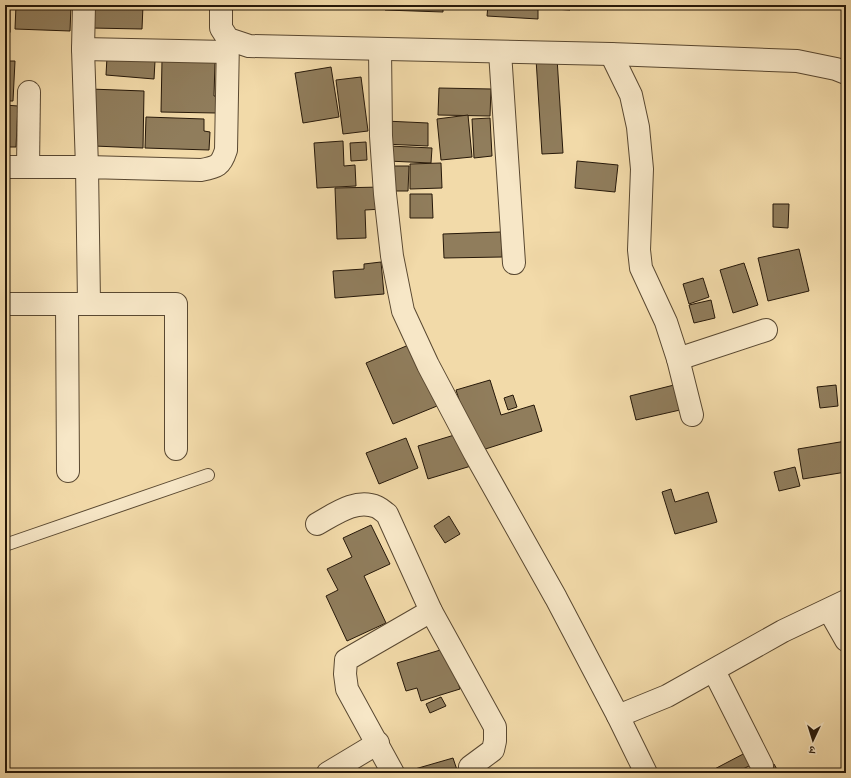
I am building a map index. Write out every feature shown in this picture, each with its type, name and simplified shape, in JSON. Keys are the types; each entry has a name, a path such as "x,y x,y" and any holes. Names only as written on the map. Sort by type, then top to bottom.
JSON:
{"street":[{"path":"84,5 83,49 87,167 89,303"},
{"path":"5,167 87,167 202,170 215,167 223,160 226,150 228,45 221,28 221,5"},
{"path":"83,49 228,45 611,54 797,61 836,69 846,73"},
{"path":"380,49 381,136 385,194 392,256 403,311 419,346 474,452 556,598 646,773"},
{"path":"500,52 514,263"},
{"path":"611,54 631,95 638,127 642,169 639,250 641,268 666,322 678,359 692,415"},
{"path":"28,167 29,92"},
{"path":"5,304 176,304 176,449"},
{"path":"67,304 68,470"},
{"path":"678,359 766,330"},
{"path":"318,524 351,506 361,505 376,507 388,514 431,611 495,727 495,741 493,750 470,767"},
{"path":"618,716 667,696 783,631 837,605 846,640"},
{"path":"393,773 378,743 347,689 345,674 346,660 431,611"},
{"path":"714,671 762,766"},
{"path":"328,773 378,743"}],"lane":[{"path":"5,545 208,475"}],"building":[{"path":"5,5 10,5 10,32 5,32"},
{"path":"16,5 71,6 70,31 15,29"},
{"path":"92,5 143,5 142,29 91,28"},
{"path":"263,5 298,5 298,8 263,7"},
{"path":"385,5 443,5 443,12 385,10"},
{"path":"488,5 570,5 570,10 538,8 538,19 487,16"},
{"path":"107,57 155,61 154,79 106,75"},
{"path":"557,58 563,153 542,154 536,59"},
{"path":"162,60 215,62 214,96 216,96 216,113 161,112"},
{"path":"5,61 15,61 13,101 5,101"},
{"path":"331,67 339,117 303,123 295,73"},
{"path":"361,77 368,131 343,134 336,80"},
{"path":"439,88 491,89 490,116 438,115"},
{"path":"90,89 144,91 143,148 94,146"},
{"path":"5,105 18,106 16,147 5,147"},
{"path":"468,115 472,157 441,160 437,119"},
{"path":"146,117 204,119 204,131 210,132 209,150 145,148"},
{"path":"490,118 492,156 474,158 472,119"},
{"path":"385,121 428,123 428,146 384,144"},
{"path":"343,141 344,166 355,165 356,186 317,188 314,143"},
{"path":"366,142 367,160 351,161 350,143"},
{"path":"389,146 432,148 431,163 388,161"},
{"path":"577,161 618,165 615,192 575,188"},
{"path":"441,163 442,188 410,189 410,164"},
{"path":"388,166 409,166 408,191 387,191"},
{"path":"382,187 383,209 365,210 366,238 337,239 335,188"},
{"path":"410,194 432,194 433,218 410,218"},
{"path":"773,204 789,204 788,228 773,227"},
{"path":"501,232 502,257 444,258 443,234"},
{"path":"799,249 809,291 768,301 758,258"},
{"path":"381,262 384,294 335,298 333,271 364,269 364,264"},
{"path":"744,263 758,305 733,313 720,270"},
{"path":"703,278 709,297 689,304 683,284"},
{"path":"711,300 715,318 694,323 689,305"},
{"path":"411,344 437,406 393,424 366,363"},
{"path":"490,380 501,415 534,405 542,431 476,452 456,390"},
{"path":"674,385 680,410 636,420 630,396"},
{"path":"836,385 838,406 820,408 817,387"},
{"path":"513,395 517,407 508,410 504,398"},
{"path":"461,433 471,466 428,479 418,446"},
{"path":"406,438 418,468 379,484 366,453"},
{"path":"846,441 846,472 803,479 798,449"},
{"path":"795,467 800,486 779,491 774,472"},
{"path":"671,489 675,502 708,492 717,522 675,534 662,492"},
{"path":"449,516 460,534 445,543 434,526"},
{"path":"371,525 390,564 364,576 386,623 347,641 326,596 338,590 327,569 352,557 343,538"},
{"path":"447,648 460,689 421,701 417,688 406,691 397,663"},
{"path":"441,697 446,706 430,713 426,704"},
{"path":"747,752 753,764 735,773 707,773"},
{"path":"453,758 458,773 408,773 408,771"},
{"path":"774,764 779,773 760,773"}]}
